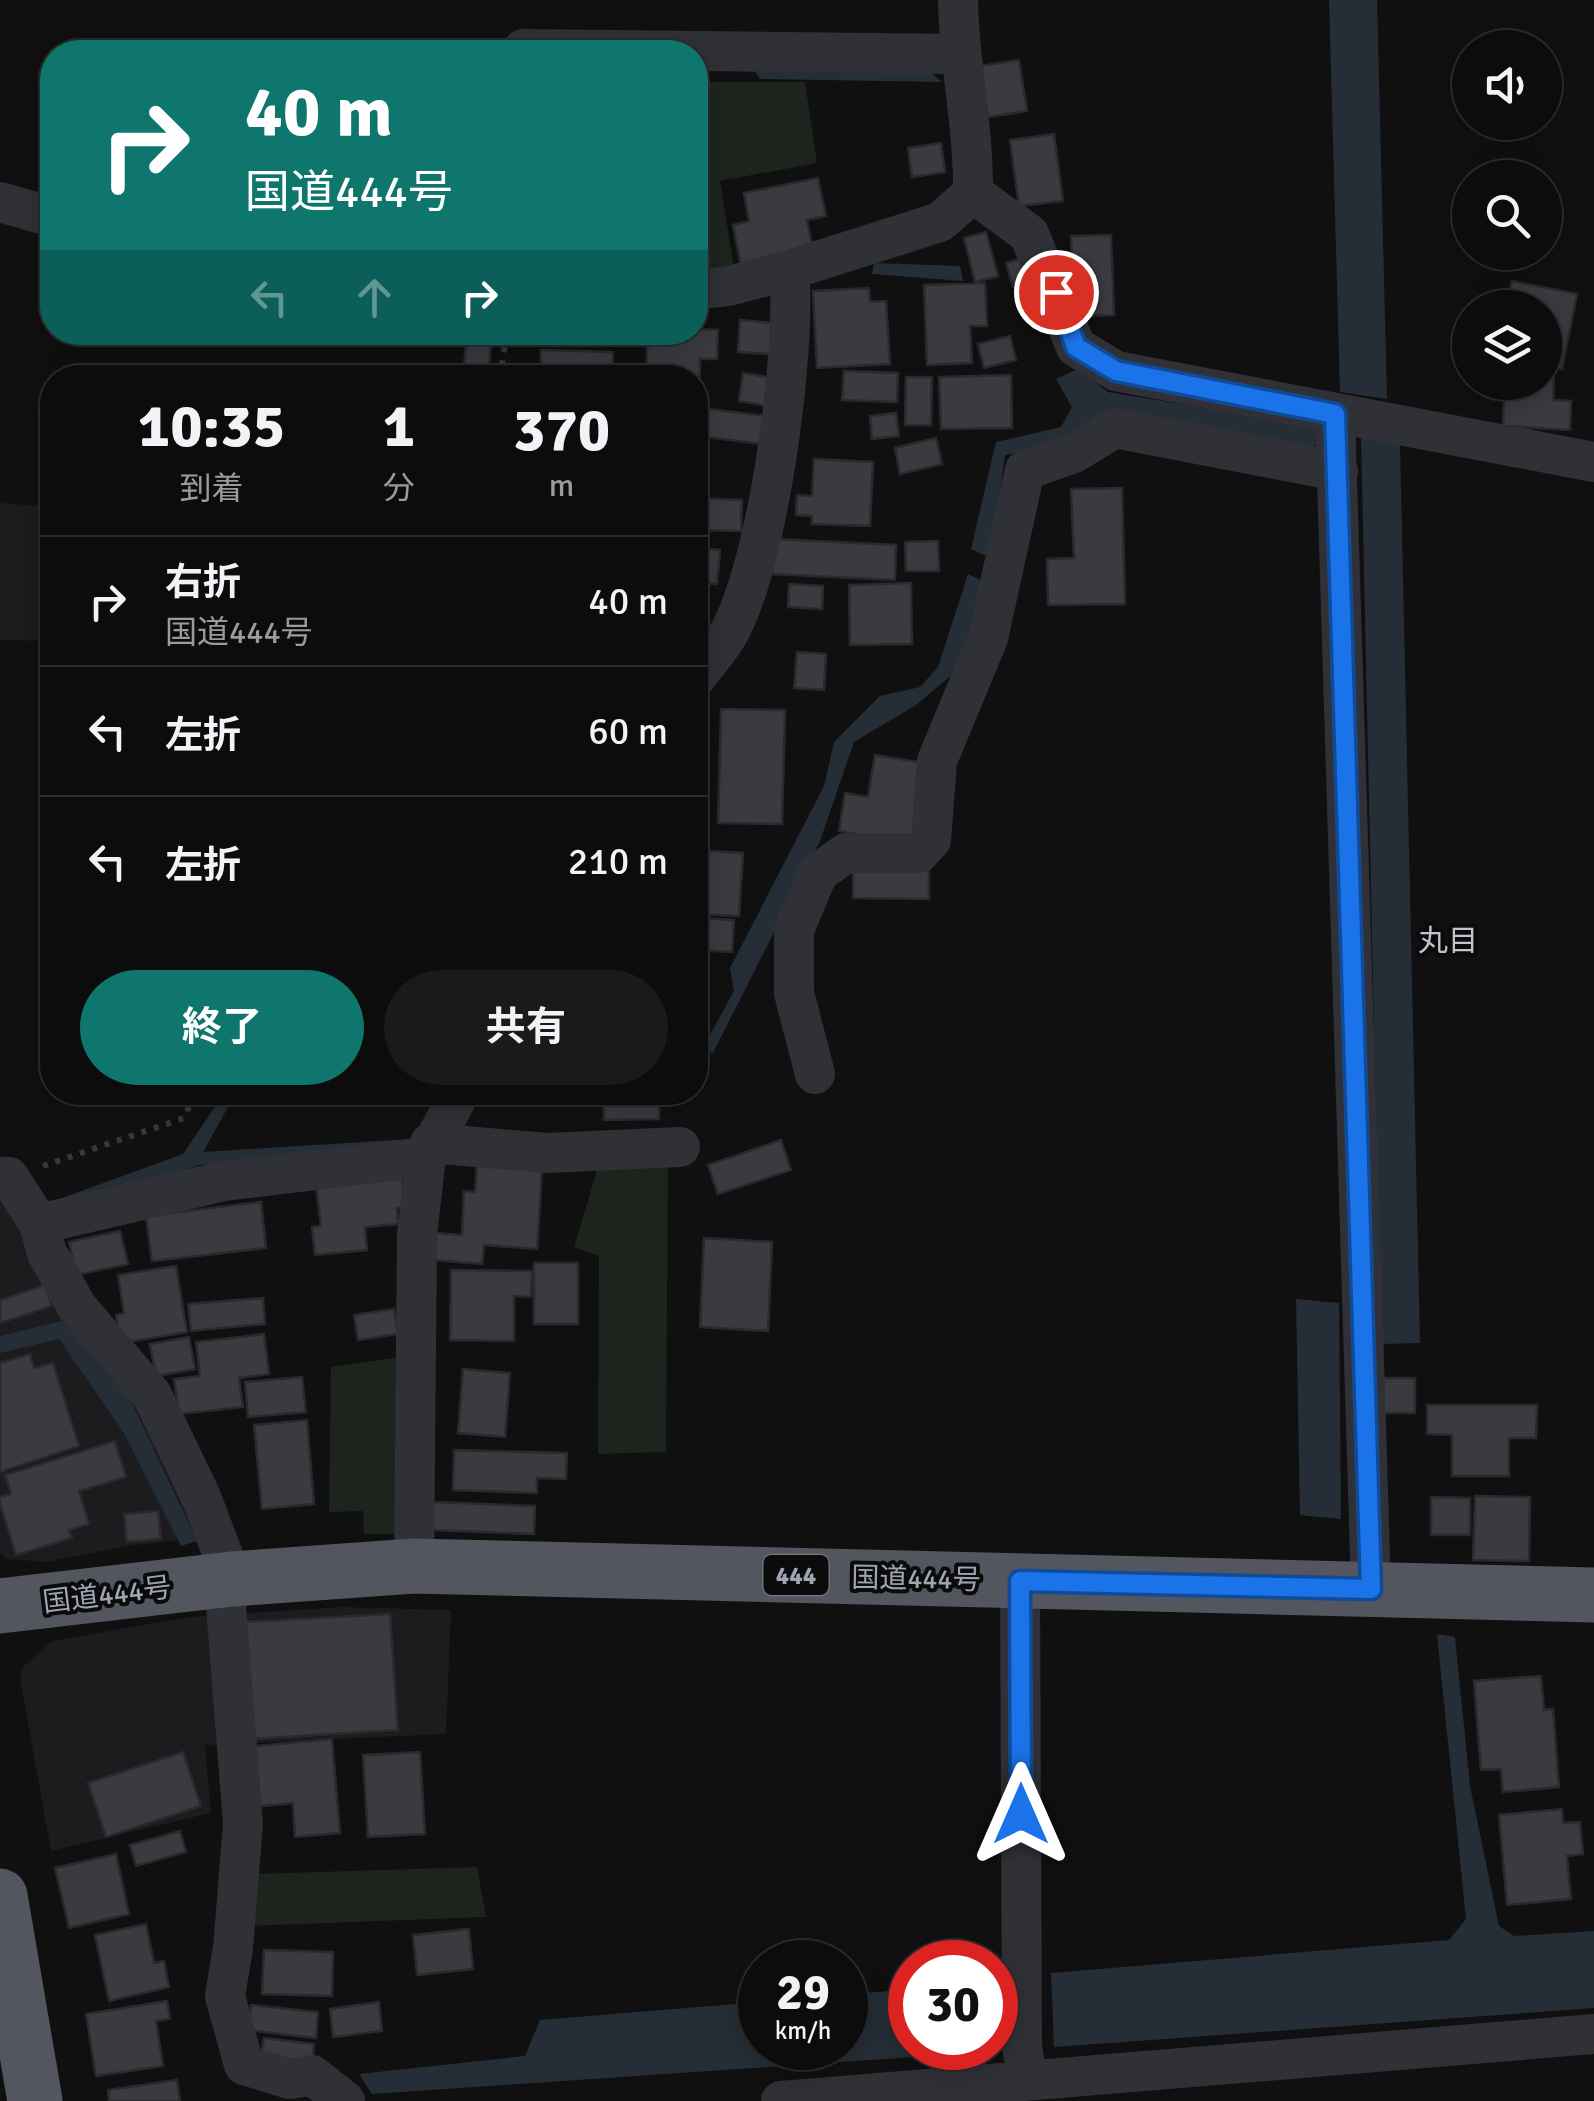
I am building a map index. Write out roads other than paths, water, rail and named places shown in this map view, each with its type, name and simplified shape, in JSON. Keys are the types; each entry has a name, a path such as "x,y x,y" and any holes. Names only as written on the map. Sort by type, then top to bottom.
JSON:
{"highway":[{"name":"国道444号","path":"0,1606 228,1580 414,1566 1594,1595"},
{"path":"0,1896 21,2087"}],"street":[{"path":"708,288 789,270 940,222 973,193 974,163 959,54 958,0"},
{"path":"708,52 959,54"},
{"path":"973,193 1030,234 1076,347 1116,371 1594,462"},
{"path":"0,202 40,213"},
{"path":"708,661 728,634 752,570 780,432 793,309 789,270"},
{"path":"1335,414 1371,1589"},
{"path":"815,1074 794,993 794,930 818,873 846,852 919,853 931,840 937,761 988,638 1025,470 1074,453 1115,428 1338,471"},
{"path":"414,1566 417,1235 428,1150 453,1105"},
{"path":"39,1224 224,1181 428,1150 546,1153 680,1147"},
{"path":"4,1177 39,1224 48,1253 77,1307 152,1395 201,1497 228,1580 243,1824 225,1996 244,2066 290,2079 312,2075 346,2101"},
{"path":"1020,1581 1022,2046 1027,2080"},
{"path":"781,2101 1594,2034"}],"district":[{"name":"丸目","path":"1448,941"}]}
